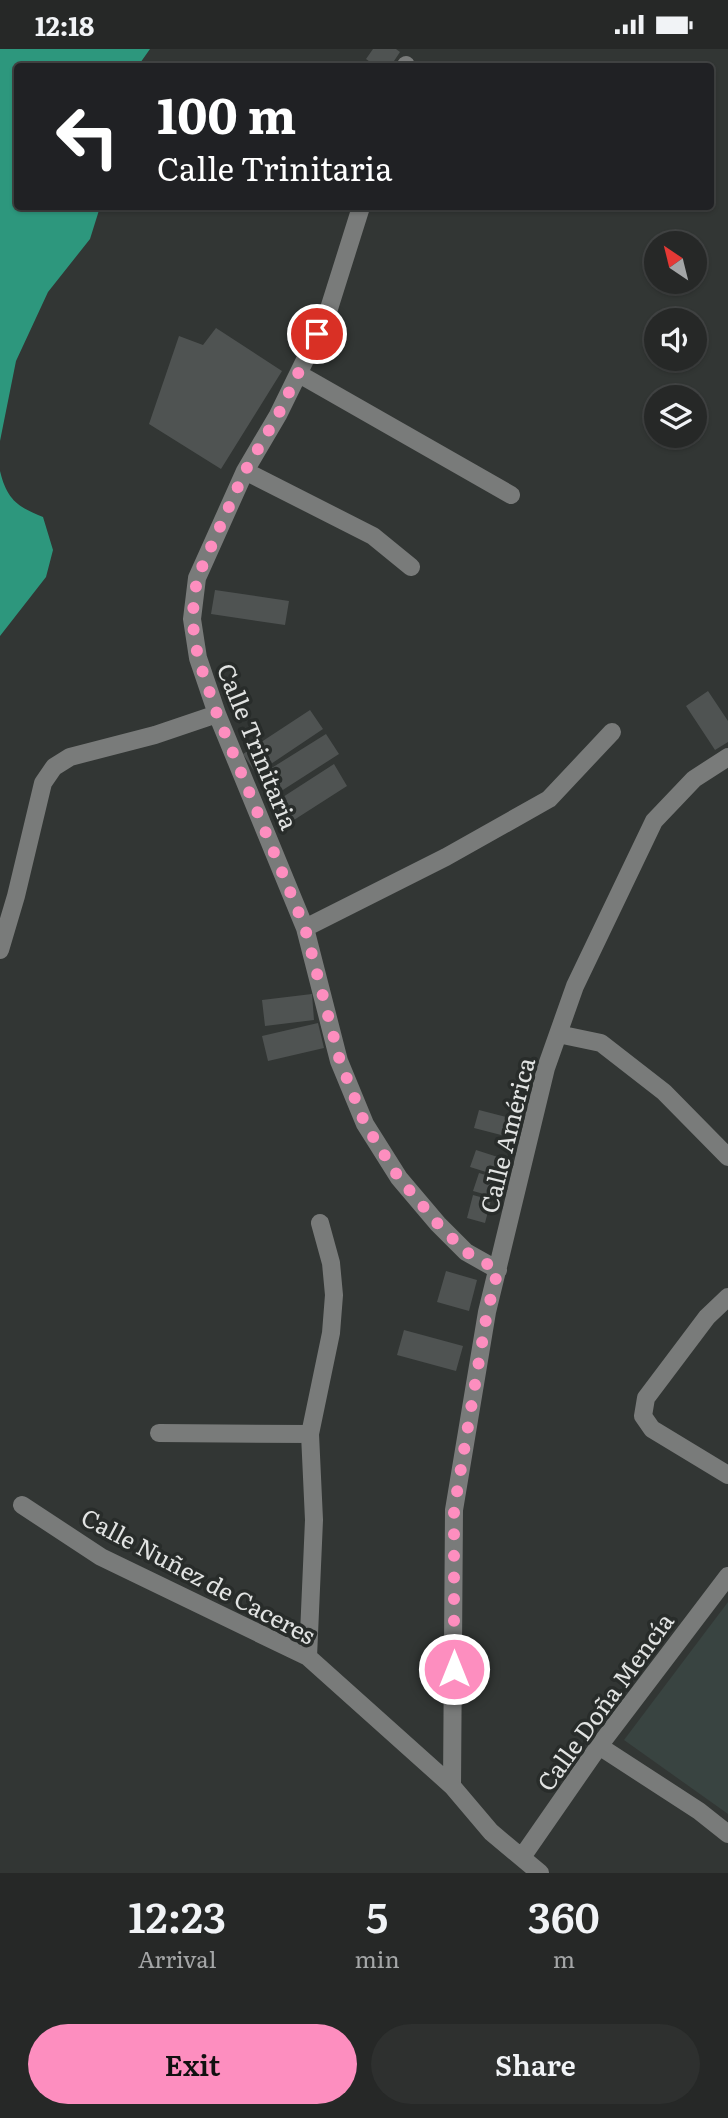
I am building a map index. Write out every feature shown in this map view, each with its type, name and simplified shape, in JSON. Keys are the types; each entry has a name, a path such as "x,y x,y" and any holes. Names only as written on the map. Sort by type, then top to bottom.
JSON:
{"street":[{"name":"Calle Trinitaria","path":"360,210 327,315 299,373 245,471 197,578 192,619 198,658 217,714 305,928 340,1061 365,1124 399,1178 438,1224 466,1252 498,1270"},
{"path":"299,373 511,495"},
{"path":"245,471 373,536 411,567"},
{"path":"0,950 43,783 54,767 70,757 155,736 217,714"},
{"path":"305,928 446,857 549,799 612,731"},
{"name":"Calle América","path":"452,1786 454,1510 487,1313 546,1068 575,986 654,821 694,779 728,757"},
{"path":"558,1034 601,1043 664,1092 728,1157"},
{"path":"308,1657 314,1520 310,1434 331,1333 334,1295 331,1263 320,1223"},
{"path":"728,1297 707,1317 646,1398 643,1416 652,1429 728,1475"},
{"path":"159,1433 310,1434"},
{"name":"Calle Nuñez de Caceres","path":"22,1505 102,1557 308,1657 452,1786 491,1832 540,1873"},
{"name":"Calle Doña Mencía","path":"522,1857 599,1746 728,1576"},
{"path":"599,1746 699,1811 728,1834"}],"shaded area":[{"path":"0,49 150,49 140,63 14,63 14,210 99,210 90,239 48,292 16,361 0,441"},
{"path":"0,471 10,496 27,510 43,517 53,550 46,577 0,636"},
{"path":"728,1602 728,1814 624,1740"}],"building":[{"path":"373,49 396,49 400,52 393,63 372,63 366,59"},
{"path":"216,328 282,371 221,469 149,424 179,336 203,345"},
{"path":"215,590 289,601 285,625 211,614"},
{"path":"708,691 728,721 728,742 715,750 686,706"},
{"path":"310,710 323,729 256,774 243,754"},
{"path":"326,734 339,754 275,795 262,774"},
{"path":"334,764 347,786 283,827 269,806"},
{"path":"312,994 314,1020 265,1026 262,1000"},
{"path":"318,1023 324,1048 268,1061 262,1036"},
{"path":"479,1110 510,1118 505,1136 474,1128"},
{"path":"476,1150 504,1159 499,1176 470,1167"},
{"path":"479,1173 496,1178 491,1196 473,1191"},
{"path":"473,1195 491,1200 485,1223 467,1218"},
{"path":"446,1271 477,1280 469,1311 437,1302"},
{"path":"404,1330 463,1346 456,1371 397,1355"}],"route":[{"path":"317,334 278,415 245,471 197,578 192,619 198,658 217,714 305,928 340,1061 365,1124 399,1178 438,1224 466,1252 498,1270 487,1313 454,1510 454,1669"}]}
